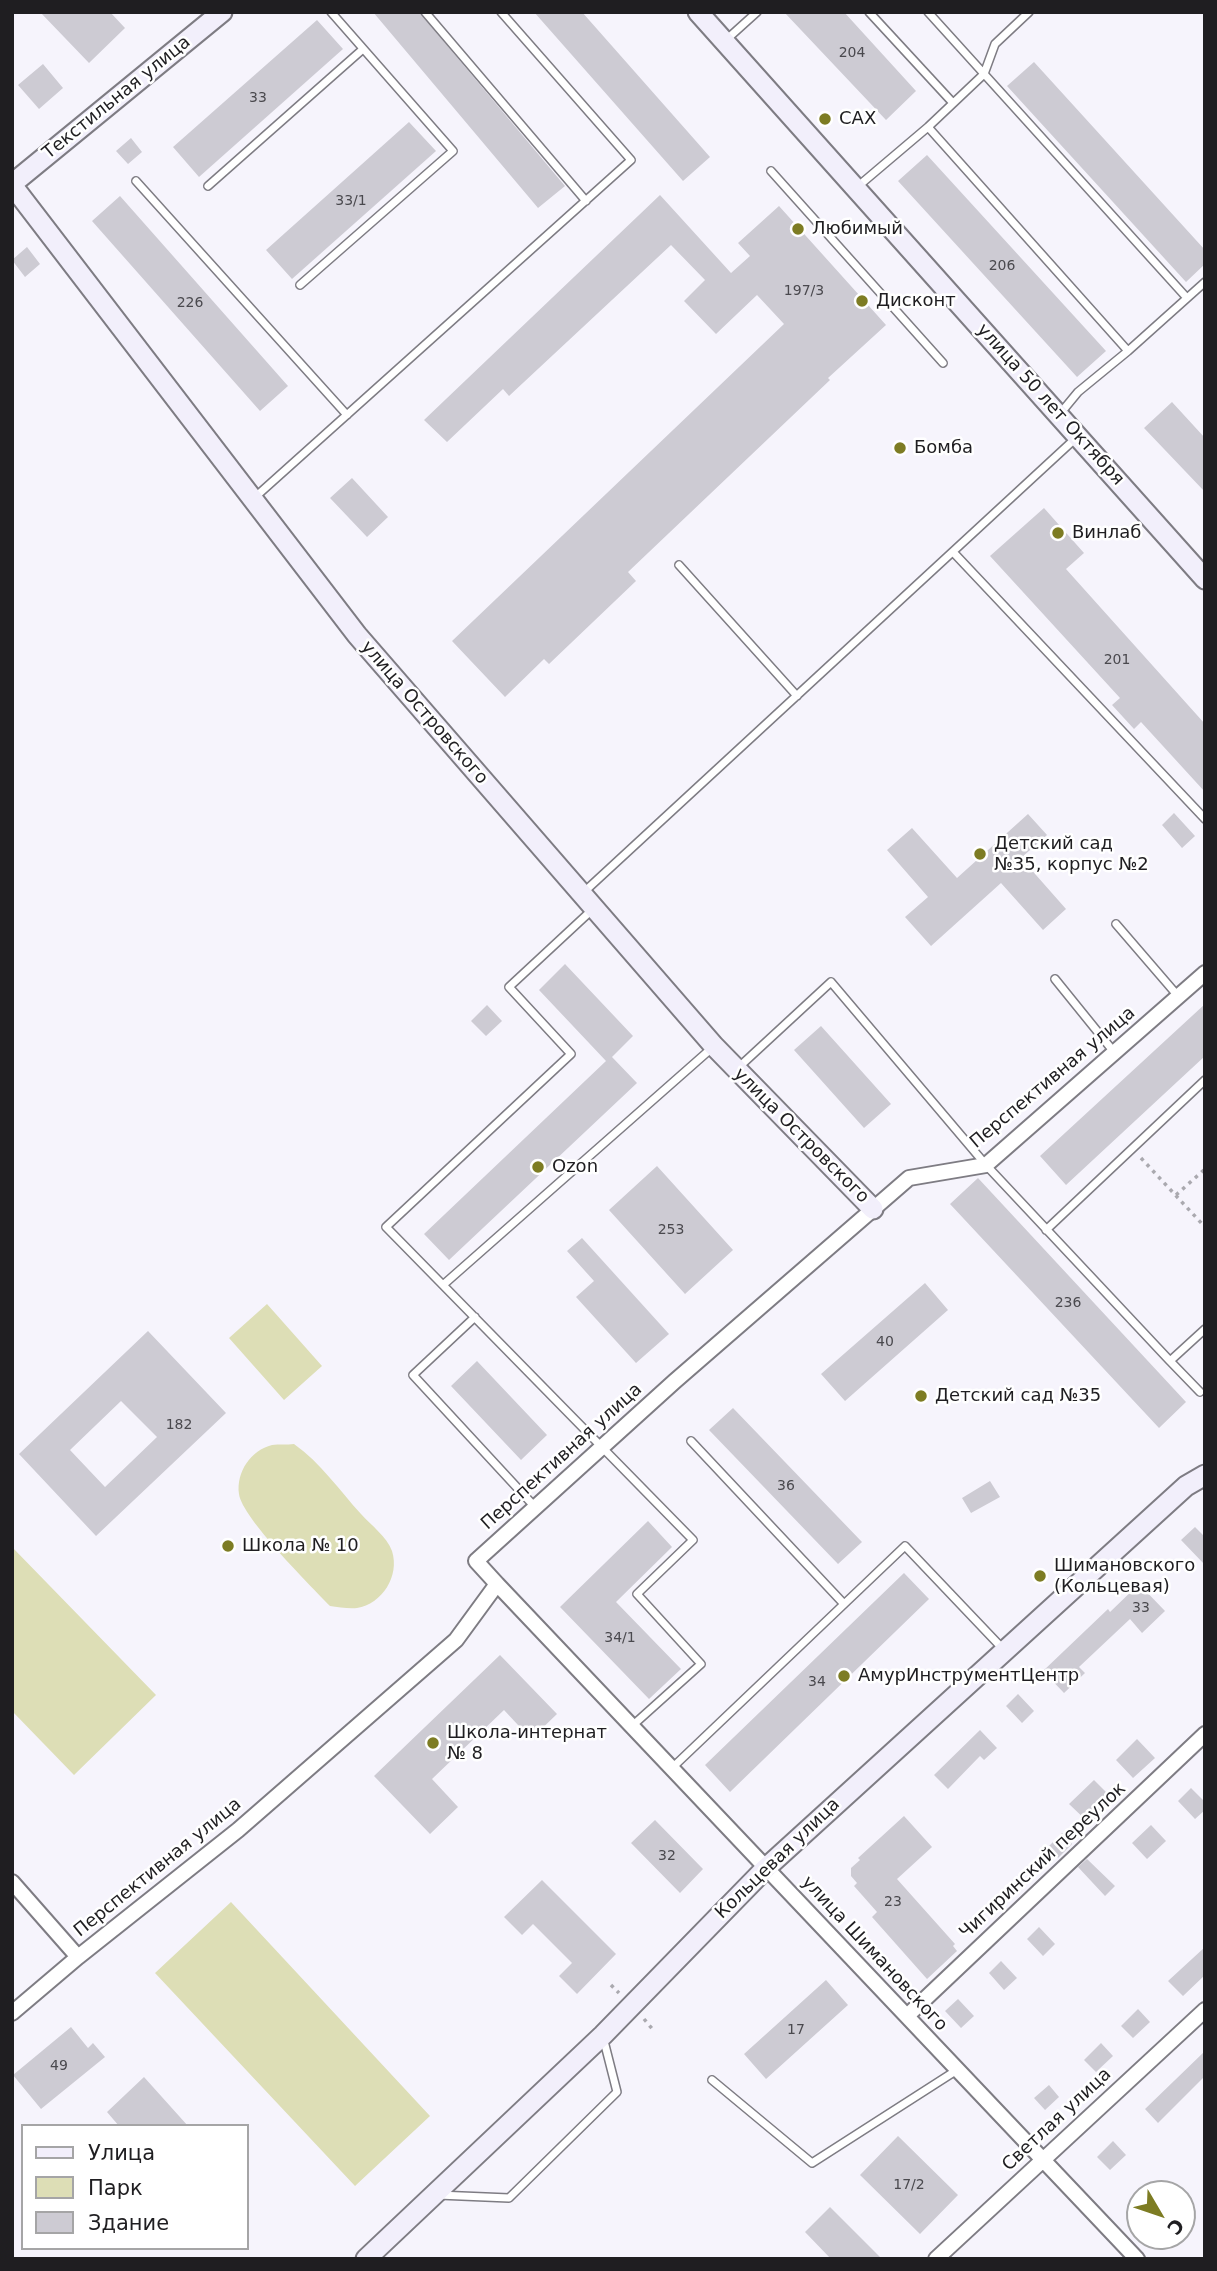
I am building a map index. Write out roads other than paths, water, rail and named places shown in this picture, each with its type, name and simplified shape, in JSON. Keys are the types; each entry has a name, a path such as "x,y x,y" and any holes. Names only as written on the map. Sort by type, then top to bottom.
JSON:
{"street":[{"name":"Текстильная улица","path":"12,185 222,12"},
{"name":"улица 50 лет Октября","path":"698,12 1205,579"},
{"name":"улица Островского","path":"12,185 357,635 714,1046 873,1209"},
{"name":"Перспективная улица","path":"12,2013 78,1956 238,1829 456,1640 497,1584 476,1561 873,1209 909,1178 986,1165 1205,973"},
{"name":"Кольцевая улица","path":"366,2259 603,2035 766,1868 1186,1486 1202,1481"},
{"name":"улица Шимановского","path":"497,1584 1137,2259"},
{"name":"Чигиринский переулок","path":"907,2016 1205,1734"},
{"path":"12,1882 78,1956"},
{"name":"Светлая улица","path":"936,2259 1205,2010"}],"lane":[{"path":"300,285 453,151 331,12"},
{"path":"425,12 586,201"},
{"path":"253,499 631,160 501,12"},
{"path":"724,41 757,12"},
{"path":"869,12 953,103"},
{"path":"928,12 1187,298"},
{"path":"855,188 928,127 985,74 995,44 1029,12"},
{"path":"208,186 363,49"},
{"path":"928,127 1128,351"},
{"path":"771,171 943,363"},
{"path":"136,181 347,415"},
{"path":"1058,415 1079,392 1205,282"},
{"path":"632,1726 701,1664 637,1594 693,1540 386,1227 571,1054 509,987 588,901 797,695 1078,437"},
{"path":"953,552 1205,819"},
{"path":"679,565 797,695"},
{"path":"1116,924 1178,996"},
{"path":"1055,979 1114,1052"},
{"path":"736,1070 831,982 986,1165 1200,1392"},
{"path":"443,1285 714,1046"},
{"path":"1046,1230 1205,1080"},
{"path":"475,1317 413,1375 535,1508"},
{"path":"1170,1361 1205,1329"},
{"path":"691,1441 844,1604"},
{"path":"672,1768 905,1546 1004,1650"},
{"path":"434,2195 509,2198 617,2092 603,2035"},
{"path":"712,2080 812,2163 958,2070"}],"place":[{"name":"САХ","path":"825,119"},
{"name":"Любимый","path":"798,229"},
{"name":"Дисконт","path":"862,301"},
{"name":"Бомба","path":"900,448"},
{"name":"Винлаб","path":"1058,533"},
{"name":"Детский сад №35, корпус №2","path":"980,854"},
{"name":"Ozon","path":"538,1167"},
{"name":"Детский сад №35","path":"921,1396"},
{"name":"Школа № 10","path":"228,1546"},
{"name":"Шимановского (Кольцевая)","path":"1040,1576"},
{"name":"АмурИнструментЦентр","path":"844,1676"},
{"name":"Школа-интернат № 8","path":"433,1743"}]}
